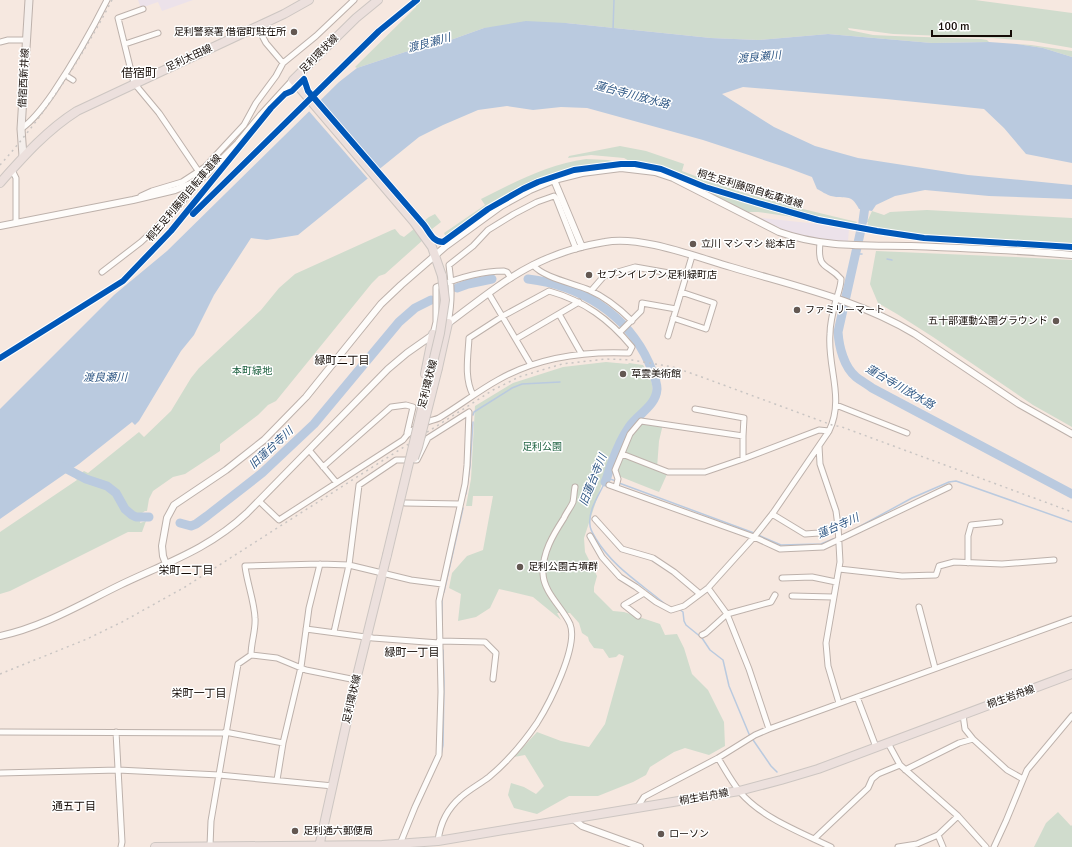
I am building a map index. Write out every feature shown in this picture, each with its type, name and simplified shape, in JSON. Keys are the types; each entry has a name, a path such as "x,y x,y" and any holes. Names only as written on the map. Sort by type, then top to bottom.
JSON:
{"main road":[{"name":"借宿西新井線","path":"23,156 21,129 29,0"},
{"name":"足利太田線","path":"0,183 23,156 45,134 66,118 88,105 284,14 309,0"},
{"name":"足利環状線","path":"319,846 356,680 443,320 445,300 442,276 433,251 414,222 293,80 356,18 378,0"},
{"path":"407,470 418,447 448,323"},
{"path":"407,470 405,466 406,453 433,334"},
{"name":"桐生岩舟線","path":"155,847 382,846 438,841 739,791 798,775 1072,674"}],"street":[{"path":"21,129 33,119 65,75 85,42 107,0"},
{"path":"133,200 152,191 182,182 199,172 244,125 256,103 276,76 283,63 316,36 354,0"},
{"path":"143,9 118,18 134,83 160,113 199,172"},
{"path":"257,26 266,43 283,63"},
{"path":"124,44 158,33"},
{"path":"0,42 8,40 26,40"},
{"path":"65,75 73,80"},
{"path":"0,226 133,200 175,190 189,184 201,178 215,167 293,80"},
{"path":"166,564 162,546 167,518 174,504 245,456 264,440 306,397 381,304 433,251 501,206 530,190 554,180 582,173 621,168 655,172 673,178 779,232 800,239 820,243 911,246 1072,255"},
{"path":"12,170 16,178 16,223"},
{"path":"554,180 579,248"},
{"path":"102,272 141,242 182,203 188,193 189,184"},
{"path":"448,323 451,310 451,281 449,265 473,246 485,232 514,214 552,196 556,198 579,248"},
{"path":"0,636 23,630 50,620 197,550 223,534 259,501 388,369 407,353 511,278 533,265 563,253 606,242 635,241 692,256 853,304 898,324 936,347 1019,404 1072,434"},
{"path":"590,536 602,557 620,576 656,602 670,610 684,606 708,588 754,537 772,514 819,446 834,420 836,405 835,383 829,347 830,332 839,299 841,279 838,275 825,267 821,261 819,254 820,243"},
{"path":"668,336 692,256"},
{"path":"533,265 542,273 591,291 619,308 631,322"},
{"path":"591,291 604,276 634,267 686,276"},
{"path":"433,334 436,322 436,287 466,276 496,271 507,272 511,278"},
{"path":"407,433 423,423 438,418 499,379 531,365 581,353 629,353 632,347 621,331 611,323 579,302 565,295 549,291 503,316 469,338 468,380 469,387 473,395"},
{"path":"673,318 706,329 714,303 681,292"},
{"path":"490,294 531,365"},
{"path":"516,339 579,302"},
{"path":"621,331 641,311 642,303 676,310"},
{"path":"559,314 581,353"},
{"path":"259,501 279,520 403,440 407,433 413,407 406,405 391,407 323,467"},
{"path":"836,405 907,433"},
{"path":"695,409 744,418 744,459"},
{"path":"334,632 350,565 359,485 396,460 416,460 428,438 470,412 467,465 439,601 441,642 439,755 400,844"},
{"path":"616,487 618,479 615,470 630,434 641,421 743,436"},
{"path":"622,454 668,472 705,472 820,430 829,431"},
{"path":"819,446 820,464 836,510 838,528 839,569 826,643 828,666 839,703"},
{"path":"309,450 336,482"},
{"path":"609,485 754,537 780,549 823,547 839,541 949,487"},
{"path":"438,841 442,824 447,814 461,797 487,778 507,760 536,723 553,694 560,677 570,651 573,633 570,624 547,587 543,575 546,551 573,502 575,487"},
{"path":"405,503 460,504"},
{"path":"772,514 805,534 819,533 838,528"},
{"path":"595,519 622,549 653,558 674,572 700,594"},
{"path":"968,563 968,536 971,525 1000,522"},
{"path":"839,569 902,576 918,576 936,575 939,566 954,562 1002,564 1054,560"},
{"path":"251,655 255,619 245,566 320,564 350,565 411,580 442,584"},
{"path":"277,780 283,743 302,667 306,629 320,564"},
{"path":"782,578 812,577 836,582"},
{"path":"708,588 727,614 748,669 768,729"},
{"path":"638,616 624,605 644,593"},
{"path":"702,635 727,614 771,602 775,595"},
{"path":"792,596 833,597"},
{"path":"919,608 935,668"},
{"path":"637,808 644,797 749,741 756,735 768,729 1072,618"},
{"path":"306,629 373,638 441,642 485,642 496,653 493,679"},
{"path":"210,846 211,821 225,732 238,664 251,655 277,658 302,667 306,670 356,680"},
{"path":"857,697 876,747"},
{"path":"963,715 965,729 973,739 1007,770 1023,779"},
{"path":"994,847 1027,770 1072,716"},
{"path":"0,732 225,732 283,743"},
{"path":"116,732 122,842 121,847"},
{"path":"905,770 959,743 973,739"},
{"path":"888,743 900,765 958,816 986,847"},
{"path":"718,758 739,791 755,806 783,825 831,847"},
{"path":"814,839 868,788 872,779 878,774 900,765"},
{"path":"0,773 118,770 219,775 333,786"},
{"path":"898,847 917,844 938,836 958,816"},
{"path":"572,818 582,826 640,847"},
{"path":"938,836 943,847"}],"shaded area":[{"path":"138,0 193,0 162,11 158,2 141,8"},
{"path":"761,219 849,229 848,241 829,241 801,237 768,223"}],"green space":[{"path":"421,0 975,0 1072,13 1072,48 1032,41 893,34 848,28 849,30 873,35 981,39 989,42 932,43 828,34 758,40 711,38 566,23 484,28 445,42 405,52 357,68 355,67 416,7 416,3"},
{"path":"1017,44 1072,51 1072,57 1043,48"},
{"path":"620,146 646,151 684,164 682,171 725,187 790,206 857,222 856,224 809,215 764,203 704,184 672,171 633,163 624,158 591,155 568,158 569,156"},
{"path":"586,159 608,160 620,163 571,169 537,181 521,188 490,206 446,237 444,233 485,205 481,199 545,169 572,161"},
{"path":"700,186 740,201 800,218 758,212 746,212 700,188"},
{"path":"927,210 1072,218 1072,243 918,234 867,227 867,222 872,211 884,215 890,212"},
{"name":"本町緑地","path":"435,214 441,222 385,274 379,276 372,283 276,401 268,405 258,415 220,444 220,451 185,474 173,477 153,491 149,499 147,511 142,513 140,523 146,521 142,532 128,532 10,591 0,594 0,532 77,480 75,478 84,471 88,473 139,432 144,437 171,411 191,378 199,368 261,310 279,288 295,274 392,230 395,229 404,237"},
{"path":"876,251 1072,260 1072,427 1033,405 933,337 878,303 870,284"},
{"name":"足利公園","path":"606,362 643,365 649,375 653,390 652,396 644,408 630,422 663,424 659,441 657,468 668,472 659,492 606,471 584,538 585,552 597,576 594,592 613,611 624,612 660,624 665,635 677,634 684,648 692,674 708,690 724,722 725,746 709,755 685,748 674,752 650,767 646,775 633,782 598,796 569,796 537,814 514,808 508,795 511,783 524,787 536,794 544,786 525,755 514,757 537,732 561,741 589,747 605,724 624,656 619,654 616,657 609,658 603,649 594,648 588,637 582,633 579,623 570,613 557,613 561,620 533,597 499,589 490,608 476,617 458,621 461,594 449,588 452,573 467,556 483,550 493,496 473,496 472,506 466,506 471,479 475,406 513,383 563,367"},
{"path":"1058,812 1071,826 1072,825 1072,847 1034,847 1046,823"}],"water":[{"name":"渡良瀬川","path":"526,21 566,23 711,38 758,40 828,34 932,43 989,42 1043,48 1072,57 1072,163 1026,154 1004,128 984,109 743,87 722,94 774,127 815,146 858,158 968,175 1072,185 1072,199 989,196 925,190 895,196 876,205 872,211 859,209 850,198 836,197 826,194 817,189 812,177 788,168 703,140 587,108 561,107 533,110 507,106 478,110 419,137 298,235 267,240 251,238 214,295 194,335 181,351 139,421 135,425 132,422 79,464 0,519 0,409 114,295 167,251 339,82 357,68 405,52 445,42 484,28"}],"pier":[{"path":"318,101 379,172 369,180 308,110"}],"waterway":[{"path":"613,30 614,0"},
{"name":"蓮台寺川放水路","path":"863,221 866,199"},
{"name":"蓮台寺川放水路","path":"862,225 838,332 843,356 848,368 852,373 872,388 1072,494"},
{"name":"蓮台寺川放水路","path":"856,254 862,254"},
{"path":"887,259 892,260"},
{"name":"旧蓮台寺川","path":"457,288 492,279"},
{"name":"旧蓮台寺川","path":"528,279 547,282 583,295 615,316 640,346 654,376 657,389 656,395 646,410 626,431 615,453 605,482"},
{"name":"旧蓮台寺川","path":"180,523 191,526 196,524 262,473 314,424 399,322 415,308 431,300"},
{"path":"473,415 474,412 512,388 522,384 560,382"},
{"path":"466,494 470,466 473,422"},
{"name":"旧蓮台寺川","path":"63,467 86,479 107,486 116,493 125,509 132,515 136,517 149,517"},
{"name":"蓮台寺川","path":"607,478 616,481"},
{"name":"蓮台寺川","path":"855,529 912,498 949,482 956,481 1072,522"},
{"name":"旧蓮台寺川","path":"605,482 594,503 591,514 590,525 592,532 610,558 665,604"},
{"name":"蓮台寺川","path":"619,483 754,533"},
{"path":"444,592 463,508"},
{"name":"蓮台寺川","path":"758,535 781,545 821,544 833,539"},
{"path":"442,598 442,620"},
{"name":"旧蓮台寺川","path":"679,609 683,612 686,625 702,638 710,650 723,660 729,686 749,734 771,766 777,772"},
{"path":"441,755 443,745 443,650"}],"railway":[{"path":"0,165 32,126 61,86 88,44 112,0"},
{"path":"0,674 87,639 122,622 185,587 493,390 519,377 562,364 606,359 632,360 673,367 832,425 842,427 1072,512"}],"cycle path":[{"path":"193,214 379,31 417,0"},
{"name":"桐生足利藤岡自転車道線","path":"304,79 308,91 432,236 440,242 443,242 488,209 538,182 574,170 621,164 635,164 661,169 705,187 818,220 924,238 1072,247"},
{"name":"桐生足利藤岡自転車道線","path":"0,358 123,281 171,231 271,108 285,94 292,91 304,79"}],"place":[{"name":"足利警察署 借宿町駐在所","path":"294,32"},
{"name":"立川 マシマシ 総本店","path":"693,244"},
{"name":"セブンイレブン足利緑町店","path":"589,275"},
{"name":"ファミリーマート","path":"797,310"},
{"name":"五十部運動公園グラウンド","path":"1056,321"},
{"name":"草雲美術館","path":"623,374"},
{"name":"足利公園古墳群","path":"520,567"},
{"name":"足利通六郵便局","path":"295,831"},
{"name":"ローソン","path":"661,834"}],"district":[{"name":"借宿町","path":"139,73"},
{"name":"緑町二丁目","path":"342,360"},
{"name":"栄町二丁目","path":"186,570"},
{"name":"緑町一丁目","path":"412,652"},
{"name":"栄町一丁目","path":"199,693"},
{"name":"通五丁目","path":"74,806"}]}
